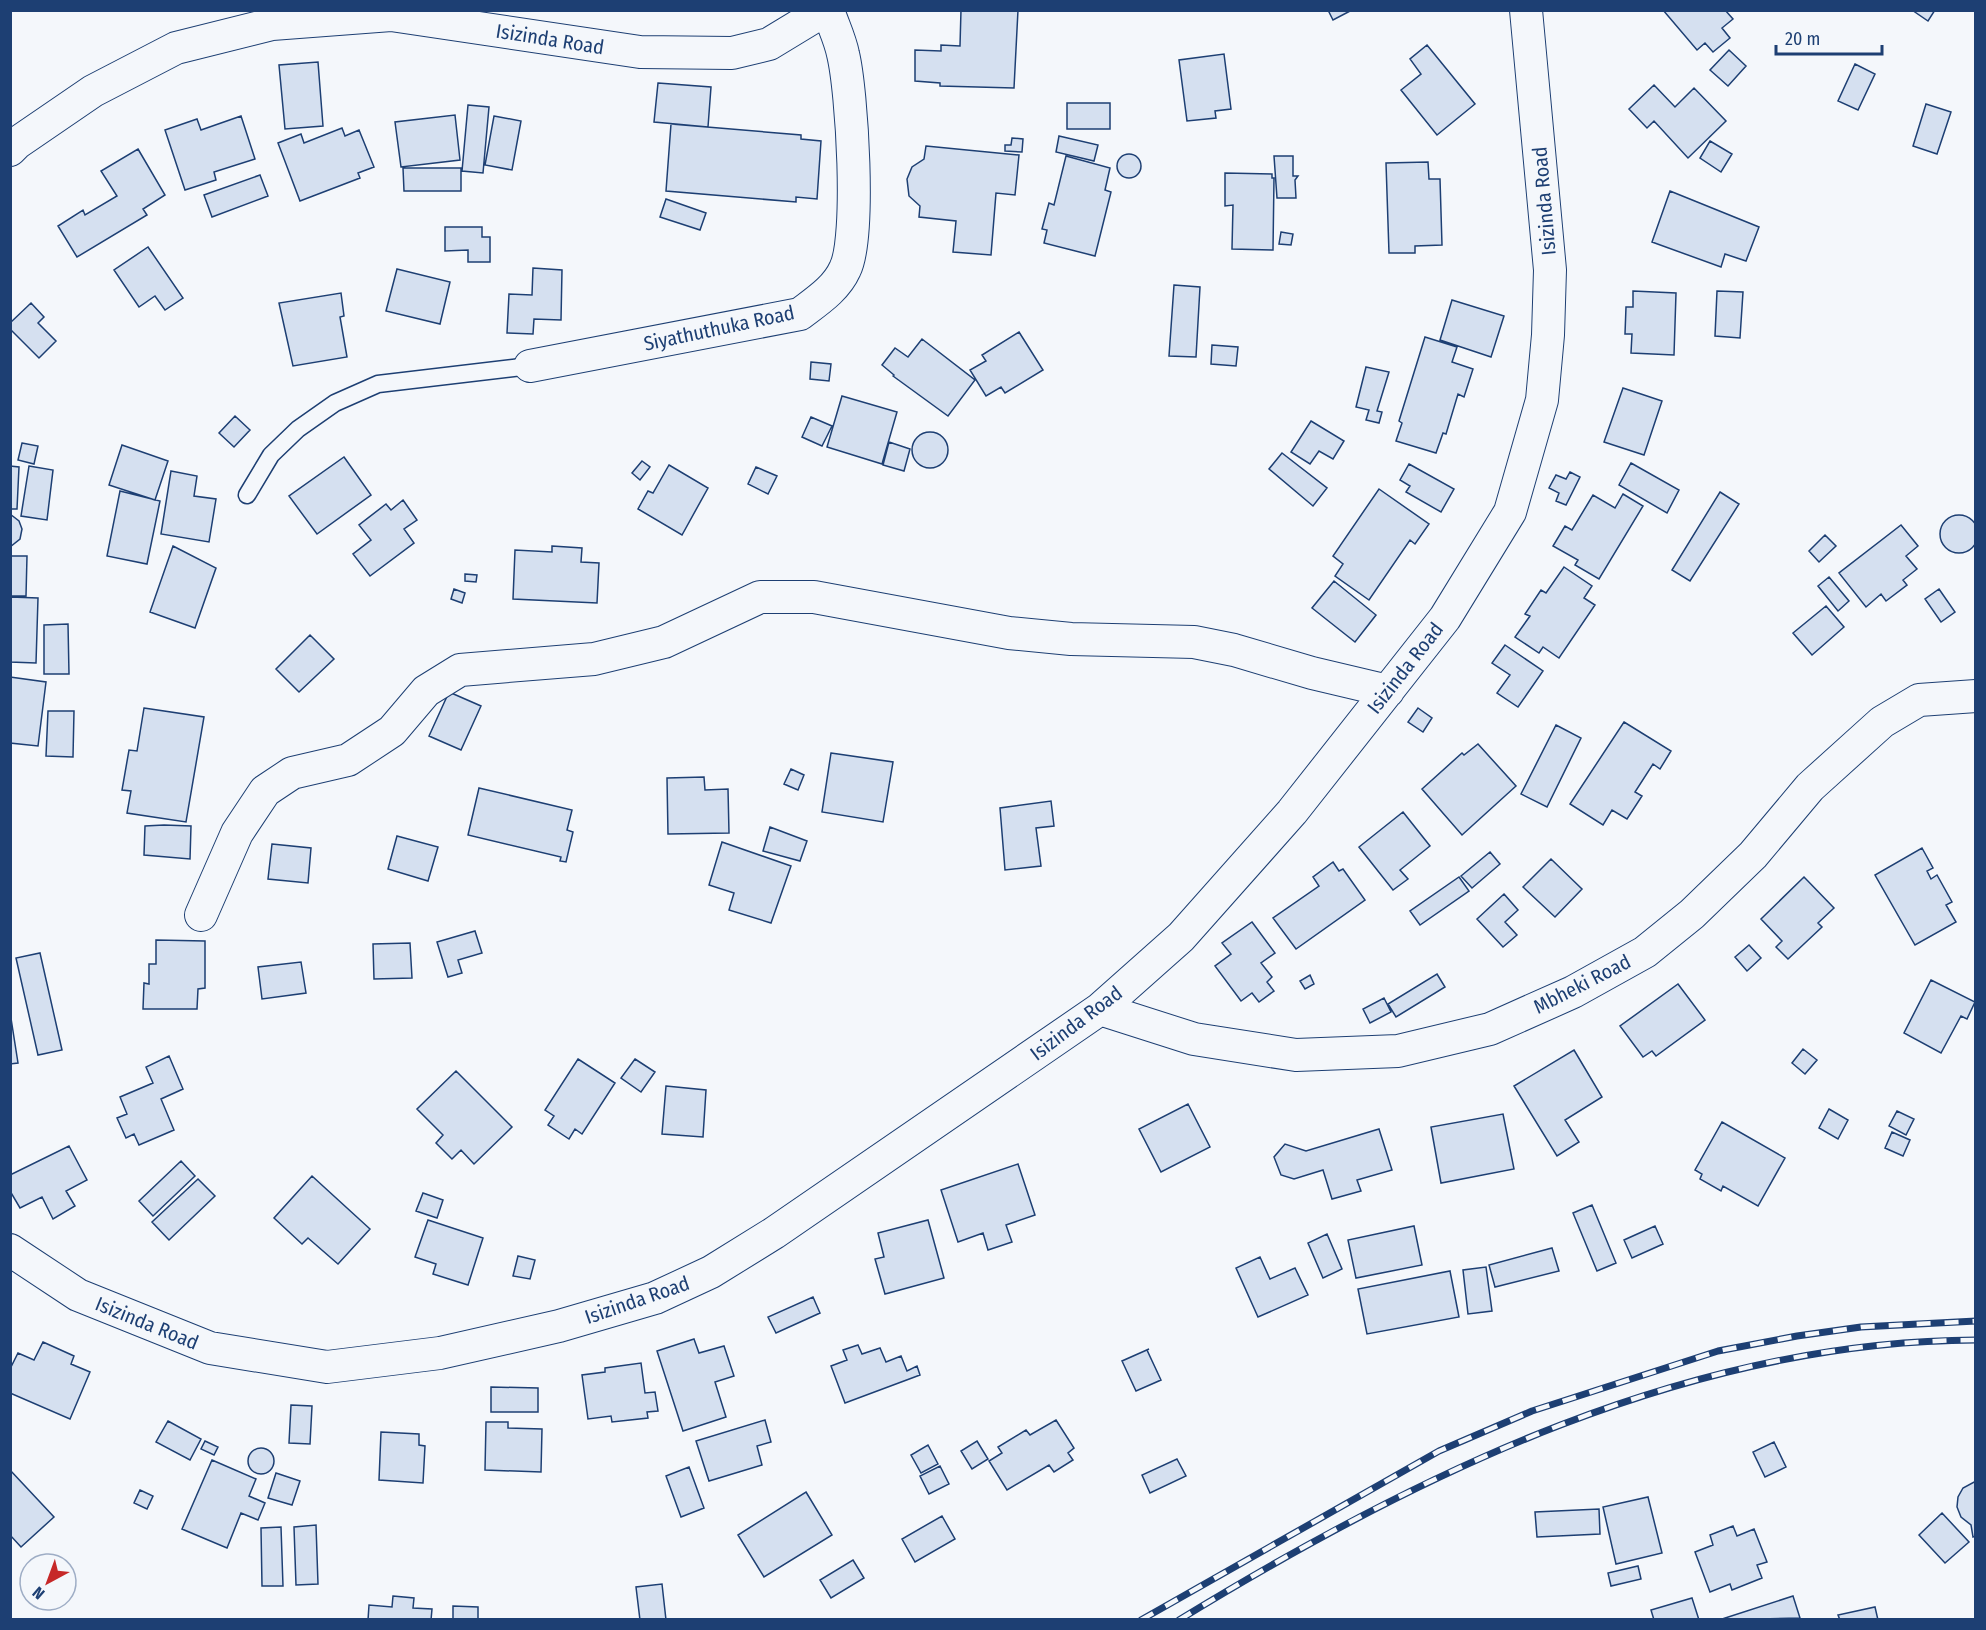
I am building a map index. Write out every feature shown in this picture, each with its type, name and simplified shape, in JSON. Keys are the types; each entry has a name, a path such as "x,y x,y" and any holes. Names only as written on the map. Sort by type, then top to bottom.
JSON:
{"street":[{"name":"Isizinda Road","path":"10,150 93,91 176,48 272,24 392,15 640,52 732,53 769,44 827,10"},
{"name":"Siyathuthuka Road","path":"530,366 800,314 830,292 848,262 854,223 849,92 843,54 827,10"},
{"name":"Isizinda Road","path":"10,1250 78,1295 210,1348 327,1367 440,1353 559,1326 655,1298 711,1272 774,1233 1100,1009 1181,938 1292,812 1445,618 1510,512 1542,400 1548,335 1550,270 1526,10"},
{"path":"201,915 237,833 265,791 292,773 348,760 392,730 426,691 460,670 606,656 663,642 760,597 814,597 1009,633 1071,639 1194,642 1234,650 1311,673 1388,691"},
{"name":"Mbheki Road","path":"1100,1009 1194,1039 1296,1055 1398,1051 1490,1029 1573,992 1645,952 1754,855 1810,787 1882,722 1919,700 1976,696"}],"lane":[{"path":"247,495 271,455 298,429 335,403 378,384 530,366"}],"building":[{"path":"961,10 1018,10 1014,88 940,86 940,83 915,81 915,50 941,51 941,45 960,46"},
{"path":"1328,10 1352,10 1333,20"},
{"path":"1663,10 1725,10 1733,19 1722,28 1730,38 1713,52 1705,43 1697,50"},
{"path":"1912,10 1935,10 1928,21"},
{"path":"1427,45 1475,104 1437,135 1401,90 1421,74 1410,59"},
{"path":"1729,50 1746,66 1728,86 1710,70"},
{"path":"1224,54 1231,109 1215,111 1216,118 1187,121 1179,60"},
{"path":"318,62 323,126 285,129 279,65"},
{"path":"1855,64 1875,74 1858,110 1838,101"},
{"path":"658,83 711,87 708,127 654,122"},
{"path":"1654,85 1675,107 1694,88 1726,121 1688,158 1654,121 1647,128 1629,109"},
{"path":"1067,103 1110,103 1110,129 1067,129"},
{"path":"1926,104 1951,112 1937,154 1913,146"},
{"path":"468,105 489,107 483,173 462,171"},
{"path":"455,115 460,160 401,167 395,122"},
{"path":"241,116 255,159 214,172 216,180 185,190 165,130 197,119 201,130"},
{"path":"494,116 521,121 512,170 485,165"},
{"path":"671,124 801,135 801,139 821,141 817,199 796,197 796,202 666,191"},
{"path":"342,128 345,136 359,130 374,167 358,173 360,178 300,201 278,143 301,134 304,143"},
{"path":"1059,136 1098,145 1094,161 1056,152"},
{"path":"1012,138 1023,139 1022,152 1005,151 1005,145 1011,145"},
{"path":"1710,141 1732,154 1721,172 1700,158"},
{"path":"926,146 1019,155 1015,195 996,193 991,255 953,252 956,221 919,217 920,206 909,196 907,179 912,167 924,159"},
{"path":"138,149 165,195 143,209 147,215 77,257 58,226 83,210 85,215 117,196 101,171"},
{"path":"1129,154 1137,158 1141,166 1137,174 1129,178 1121,174 1117,166 1121,158"},
{"path":"1066,156 1110,168 1105,190 1111,192 1095,256 1044,243 1047,230 1042,229 1049,203 1054,205"},
{"path":"1274,156 1293,156 1293,176 1298,176 1295,180 1296,198 1277,198"},
{"path":"1428,162 1429,179 1440,179 1442,245 1415,246 1415,253 1389,253 1386,163"},
{"path":"403,168 461,168 461,191 404,191"},
{"path":"1225,173 1272,174 1274,178 1273,250 1232,249 1233,205 1225,206"},
{"path":"260,175 268,196 212,217 204,195"},
{"path":"1670,191 1759,227 1746,261 1725,254 1721,267 1652,242"},
{"path":"666,199 706,213 700,230 660,217"},
{"path":"445,227 482,227 482,237 490,237 490,262 468,262 468,250 445,251"},
{"path":"1281,232 1293,234 1291,245 1279,244"},
{"path":"148,247 183,298 165,310 155,296 139,307 114,270"},
{"path":"533,268 562,270 561,320 534,319 533,334 507,333 509,294 532,295"},
{"path":"397,269 450,282 440,324 386,311"},
{"path":"1174,285 1200,287 1196,357 1169,356"},
{"path":"1633,291 1676,293 1674,355 1631,353 1632,334 1625,334 1626,307 1633,307"},
{"path":"1717,291 1743,292 1740,338 1715,336"},
{"path":"341,293 344,316 340,317 347,357 293,366 279,303"},
{"path":"1452,300 1504,316 1491,357 1440,340"},
{"path":"31,303 44,317 38,323 56,341 39,358 10,329 10,323"},
{"path":"1019,332 1043,370 1005,393 1001,387 986,396 970,370 986,361 982,355"},
{"path":"1425,337 1457,347 1452,362 1473,369 1464,397 1458,394 1446,434 1443,433 1436,453 1396,441 1402,423 1399,421"},
{"path":"922,339 975,380 948,416 893,376 882,365 895,348 908,357"},
{"path":"1212,345 1238,347 1236,366 1211,364"},
{"path":"811,362 831,364 829,381 810,379"},
{"path":"1366,367 1389,372 1377,411 1382,412 1379,423 1366,420 1369,410 1356,407"},
{"path":"1623,388 1662,401 1644,455 1604,442"},
{"path":"842,396 897,412 882,464 827,447"},
{"path":"235,416 250,430 234,447 219,433"},
{"path":"811,417 832,426 822,446 802,437"},
{"path":"1311,421 1344,441 1333,459 1319,451 1310,464 1291,452"},
{"path":"930,432 943,437 948,450 943,463 930,468 917,463 912,450 917,437"},
{"path":"889,442 910,449 904,471 883,465"},
{"path":"22,443 38,446 34,464 18,460"},
{"path":"122,445 168,461 155,500 109,485"},
{"path":"1282,453 1327,488 1313,506 1269,469"},
{"path":"344,457 371,495 317,534 289,496"},
{"path":"642,461 650,467 640,480 632,473"},
{"path":"1631,463 1679,490 1667,513 1619,485"},
{"path":"1409,464 1454,489 1441,512 1406,492 1410,486 1400,480"},
{"path":"669,465 708,488 682,535 638,509 648,491 653,493"},
{"path":"10,466 19,467 17,509 10,509"},
{"path":"29,466 53,470 47,520 21,516"},
{"path":"756,467 777,476 768,494 748,484"},
{"path":"171,471 197,476 194,496 216,499 209,542 161,534"},
{"path":"1570,472 1580,477 1566,505 1556,501 1559,493 1549,488 1556,475 1566,479"},
{"path":"1379,489 1429,524 1415,544 1410,540 1369,600 1335,576 1343,564 1333,556"},
{"path":"120,491 160,501 147,564 107,556"},
{"path":"1720,492 1739,504 1690,581 1672,570"},
{"path":"1623,494 1643,506 1599,579 1575,565 1578,560 1553,546 1565,526 1572,530 1593,495 1615,508"},
{"path":"403,500 417,520 404,529 414,543 370,576 353,554 371,540 359,525 386,504 391,510"},
{"path":"10,514 19,521 22,529 20,539 10,547"},
{"path":"1959,515 1972,521 1978,534 1972,547 1959,553 1946,547 1940,534 1946,521"},
{"path":"1901,525 1918,546 1906,556 1917,569 1903,580 1907,585 1886,601 1881,594 1866,607 1839,573"},
{"path":"1825,535 1836,546 1819,562 1809,551"},
{"path":"173,546 216,568 195,628 150,612"},
{"path":"552,546 582,548 581,562 599,563 597,603 513,599 515,550 552,552"},
{"path":"10,556 27,556 26,596 10,596"},
{"path":"1564,567 1592,586 1584,598 1595,605 1559,658 1543,647 1539,653 1515,637 1530,616 1525,614 1541,590 1546,593"},
{"path":"465,574 477,575 476,582 465,581"},
{"path":"1829,577 1849,601 1838,611 1818,586"},
{"path":"1334,581 1376,615 1355,642 1312,608"},
{"path":"454,589 465,593 462,603 451,599"},
{"path":"1939,589 1955,612 1941,622 1925,599"},
{"path":"10,597 38,598 36,663 10,662"},
{"path":"1826,606 1844,627 1812,655 1793,633"},
{"path":"68,624 69,674 44,674 44,625"},
{"path":"310,635 334,659 299,692 276,669"},
{"path":"1505,645 1543,671 1518,707 1497,693 1510,675 1492,663"},
{"path":"10,677 46,682 38,746 10,743"},
{"path":"449,692 481,706 461,750 429,736"},
{"path":"144,708 204,717 186,822 127,813 131,791 122,790 129,750 137,751"},
{"path":"1418,708 1432,718 1423,732 1408,722"},
{"path":"48,711 74,711 73,757 46,756"},
{"path":"1624,722 1671,751 1660,769 1653,764 1635,792 1642,796 1627,819 1612,810 1603,825 1570,804"},
{"path":"1556,725 1581,738 1547,807 1521,794"},
{"path":"1478,744 1516,786 1462,835 1422,789 1462,753 1464,755"},
{"path":"831,753 893,762 883,822 822,812"},
{"path":"791,769 804,775 798,790 784,784"},
{"path":"704,777 705,790 728,789 729,833 668,834 667,778"},
{"path":"479,788 572,810 567,830 573,832 566,862 560,861 561,857 468,835"},
{"path":"1051,801 1054,826 1036,828 1041,866 1005,870 1000,808"},
{"path":"1403,812 1430,846 1400,870 1408,879 1393,890 1359,847"},
{"path":"145,826 191,826 190,859 144,855"},
{"path":"770,827 807,841 800,861 763,851"},
{"path":"397,836 438,847 428,881 388,869"},
{"path":"722,842 791,866 771,923 729,910 734,893 709,885"},
{"path":"272,844 311,848 308,883 268,879"},
{"path":"1922,848 1933,868 1927,871 1931,879 1937,875 1952,902 1946,905 1956,922 1915,945 1875,875"},
{"path":"1490,852 1500,864 1472,888 1461,876"},
{"path":"1551,859 1582,889 1555,917 1523,887"},
{"path":"1333,862 1339,871 1343,869 1365,900 1296,949 1273,918 1319,886 1313,877"},
{"path":"1459,877 1469,891 1420,925 1410,911"},
{"path":"1804,877 1834,908 1818,923 1822,927 1788,959 1776,947 1782,941 1761,919"},
{"path":"1504,894 1518,910 1505,922 1517,935 1503,947 1477,919"},
{"path":"1252,922 1275,953 1261,963 1272,977 1267,982 1274,991 1259,1002 1252,993 1241,1001 1215,966 1231,954 1222,943"},
{"path":"475,931 482,953 458,960 462,973 448,977 437,942"},
{"path":"156,940 205,941 205,988 198,989 197,1009 143,1009 144,983 149,984 149,964 156,964"},
{"path":"410,943 412,978 374,979 373,944"},
{"path":"1749,945 1761,958 1747,971 1735,957"},
{"path":"40,953 62,1050 38,1055 16,958"},
{"path":"301,962 306,993 262,999 258,967"},
{"path":"1437,974 1445,987 1396,1017 1388,1004"},
{"path":"1310,975 1314,984 1305,989 1300,981"},
{"path":"1931,980 1975,1002 1967,1019 1961,1016 1941,1053 1904,1033"},
{"path":"1678,984 1705,1020 1656,1056 1652,1051 1643,1057 1620,1026"},
{"path":"1384,998 1391,1012 1370,1023 1363,1009"},
{"path":"10,1012 18,1063 10,1064"},
{"path":"1803,1049 1817,1060 1805,1074 1792,1063"},
{"path":"1574,1050 1602,1097 1565,1120 1579,1142 1557,1156 1514,1086"},
{"path":"169,1056 183,1089 161,1099 174,1130 139,1145 134,1134 126,1138 117,1118 127,1114 120,1097 153,1083 146,1067"},
{"path":"578,1059 615,1083 582,1134 575,1129 569,1139 548,1125 554,1116 545,1110"},
{"path":"635,1059 655,1072 641,1092 621,1078"},
{"path":"456,1071 512,1127 474,1164 461,1150 452,1159 436,1143 443,1135 417,1109"},
{"path":"666,1086 706,1090 703,1137 662,1134"},
{"path":"1188,1104 1210,1147 1161,1172 1139,1129"},
{"path":"1829,1109 1848,1120 1838,1139 1819,1128"},
{"path":"1897,1111 1914,1119 1906,1135 1889,1126"},
{"path":"1503,1114 1514,1169 1441,1183 1431,1127"},
{"path":"1722,1122 1785,1158 1758,1206 1723,1186 1721,1191 1700,1179 1702,1174 1695,1170"},
{"path":"1379,1129 1392,1170 1357,1180 1361,1191 1332,1199 1323,1170 1294,1179 1281,1175 1274,1157 1285,1144 1306,1151"},
{"path":"1892,1132 1910,1140 1903,1156 1885,1148"},
{"path":"69,1146 87,1180 66,1191 75,1206 53,1219 42,1197 20,1208 10,1191 10,1175"},
{"path":"181,1161 195,1176 153,1216 139,1201"},
{"path":"1018,1164 1035,1215 1006,1225 1012,1242 988,1250 983,1233 958,1242 941,1190"},
{"path":"312,1176 370,1229 338,1264 308,1238 302,1244 274,1218"},
{"path":"198,1179 215,1196 169,1240 152,1222"},
{"path":"423,1193 443,1200 437,1218 416,1211"},
{"path":"1592,1205 1616,1263 1597,1271 1573,1213"},
{"path":"428,1220 483,1238 468,1285 433,1274 436,1264 415,1257"},
{"path":"928,1220 944,1278 885,1294 875,1259 884,1257 878,1233"},
{"path":"1414,1226 1422,1265 1356,1278 1348,1240"},
{"path":"1655,1226 1663,1244 1632,1258 1624,1240"},
{"path":"1327,1234 1342,1269 1323,1278 1308,1243"},
{"path":"1552,1248 1559,1271 1495,1287 1489,1265"},
{"path":"518,1256 535,1260 530,1279 513,1276"},
{"path":"1260,1257 1270,1279 1295,1268 1308,1295 1258,1317 1236,1268"},
{"path":"1486,1267 1492,1311 1468,1314 1463,1270"},
{"path":"1450,1271 1459,1317 1367,1334 1358,1289"},
{"path":"813,1297 820,1313 776,1333 768,1317"},
{"path":"694,1339 699,1353 724,1346 734,1376 715,1382 726,1417 683,1431 657,1351"},
{"path":"43,1342 74,1356 71,1364 90,1372 70,1419 10,1393 10,1369 18,1353 34,1360"},
{"path":"858,1345 862,1354 880,1348 886,1362 901,1356 907,1371 917,1366 920,1375 845,1403 831,1366 847,1360 843,1350"},
{"path":"1149,1349 1147,1350 1161,1380 1136,1391 1122,1361"},
{"path":"641,1363 645,1393 655,1392 658,1411 647,1412 648,1418 612,1422 611,1416 588,1419 582,1375 605,1372 605,1368"},
{"path":"491,1387 538,1388 538,1412 491,1412"},
{"path":"291,1405 312,1406 310,1444 289,1443"},
{"path":"765,1420 771,1442 757,1446 762,1465 709,1481 696,1441"},
{"path":"1056,1420 1074,1448 1068,1453 1073,1460 1054,1472 1049,1465 1007,1490 989,1461 1002,1453 998,1447 1026,1430 1030,1435"},
{"path":"168,1421 201,1439 190,1460 156,1442"},
{"path":"486,1422 508,1422 508,1428 542,1429 541,1472 485,1470"},
{"path":"381,1432 419,1434 419,1445 425,1446 423,1483 379,1480"},
{"path":"205,1441 218,1447 214,1455 201,1449"},
{"path":"977,1441 988,1459 972,1469 961,1451"},
{"path":"1774,1442 1786,1467 1765,1477 1753,1452"},
{"path":"928,1445 938,1464 921,1473 911,1455"},
{"path":"261,1448 270,1452 274,1461 270,1470 261,1474 252,1470 248,1461 252,1452"},
{"path":"1177,1459 1186,1476 1150,1493 1142,1475"},
{"path":"212,1460 256,1479 249,1496 265,1503 258,1520 241,1513 227,1548 182,1529"},
{"path":"940,1466 949,1484 929,1494 920,1476"},
{"path":"689,1467 704,1508 681,1517 666,1476"},
{"path":"10,1470 54,1517 21,1547 10,1535"},
{"path":"276,1473 300,1481 292,1505 268,1498"},
{"path":"1976,1481 1976,1536 1973,1537 1971,1525 1961,1517 1957,1507 1958,1497 1963,1488"},
{"path":"140,1490 153,1496 147,1509 134,1503"},
{"path":"806,1492 832,1535 764,1577 738,1535"},
{"path":"1648,1497 1662,1553 1616,1564 1603,1507"},
{"path":"1599,1509 1600,1534 1537,1537 1535,1512"},
{"path":"1942,1513 1969,1542 1945,1563 1919,1535"},
{"path":"942,1516 955,1539 915,1562 902,1539"},
{"path":"316,1525 318,1584 296,1585 294,1527"},
{"path":"1733,1526 1737,1536 1754,1529 1767,1562 1757,1565 1762,1578 1732,1590 1730,1584 1710,1592 1695,1552 1713,1545 1710,1535"},
{"path":"281,1527 283,1586 262,1586 261,1528"},
{"path":"853,1560 864,1578 831,1598 820,1580"},
{"path":"1638,1566 1641,1579 1611,1586 1608,1573"},
{"path":"662,1584 666,1620 640,1620 636,1587"},
{"path":"393,1596 414,1598 413,1608 432,1609 431,1620 368,1620 369,1605 392,1607"},
{"path":"1793,1596 1800,1618 1719,1620"},
{"path":"1692,1598 1699,1620 1654,1620 1651,1610"},
{"path":"453,1606 478,1607 478,1620 453,1620"},
{"path":"1875,1607 1878,1620 1840,1620 1838,1615"}],"railway":[{"path":"1141,1620 1439,1451 1532,1411 1718,1351 1861,1327 1976,1321"},
{"path":"1179,1620 1364,1514 1461,1467 1560,1425 1661,1390 1764,1364 1869,1346 1976,1340"}]}
